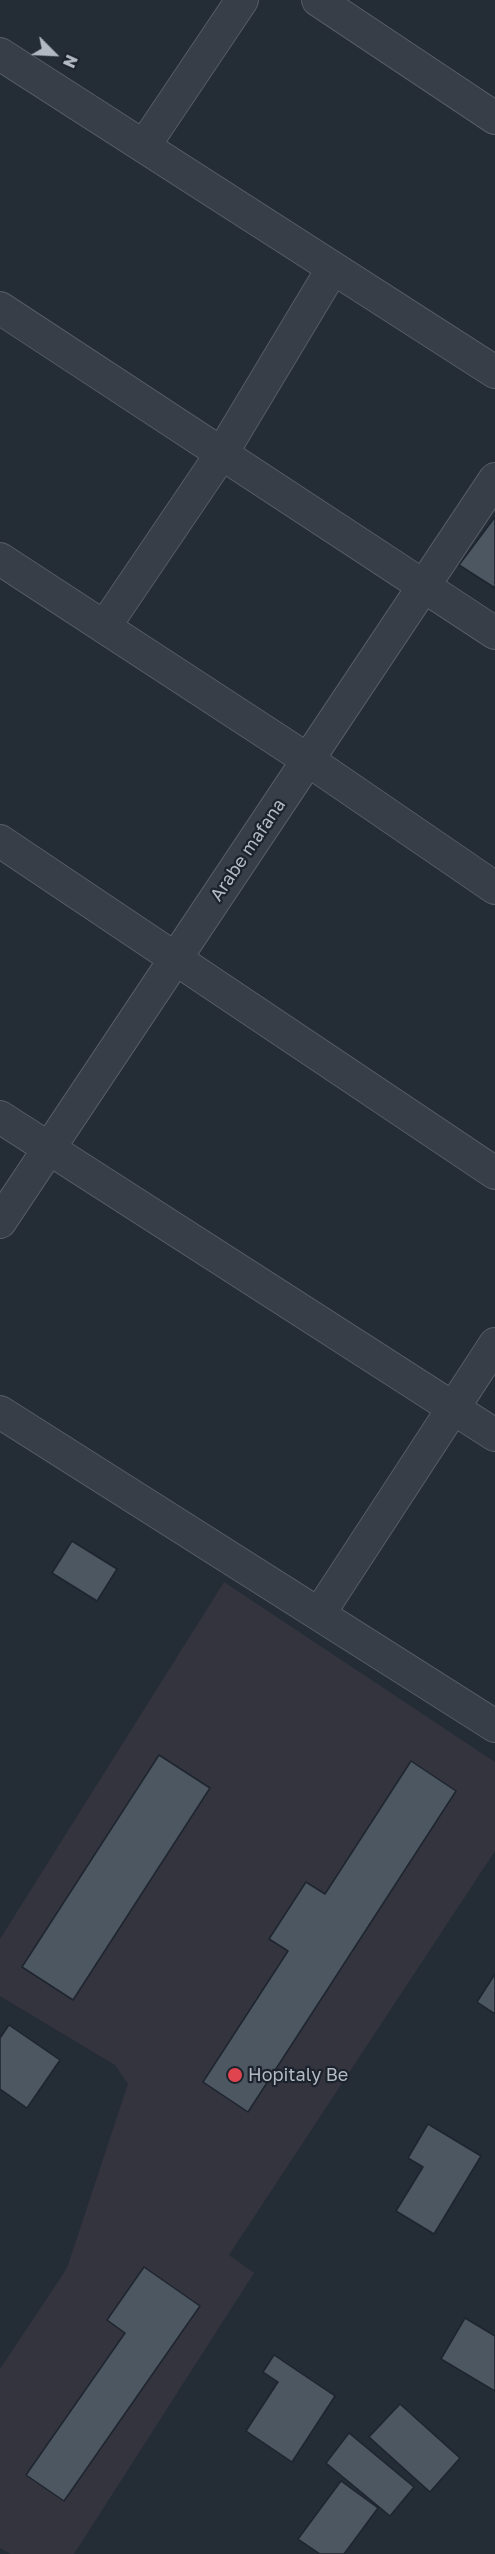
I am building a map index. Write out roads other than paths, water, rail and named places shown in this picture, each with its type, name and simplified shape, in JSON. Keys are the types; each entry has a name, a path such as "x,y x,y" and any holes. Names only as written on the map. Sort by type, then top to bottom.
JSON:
{"street":[{"path":"144,146 242,0"},
{"path":"318,0 495,118"},
{"path":"0,54 495,372"},
{"path":"105,626 222,453 333,268"},
{"path":"0,308 495,633"},
{"name":"Arabe mafana","path":"0,1222 495,479"},
{"path":"0,559 308,760 495,888"},
{"path":"0,841 495,1173"},
{"path":"0,1117 495,1435"},
{"path":"319,1614 495,1344"},
{"path":"0,1412 495,1726"}],"place":[{"name":"Hopitaly Be","path":"235,2075"}]}
